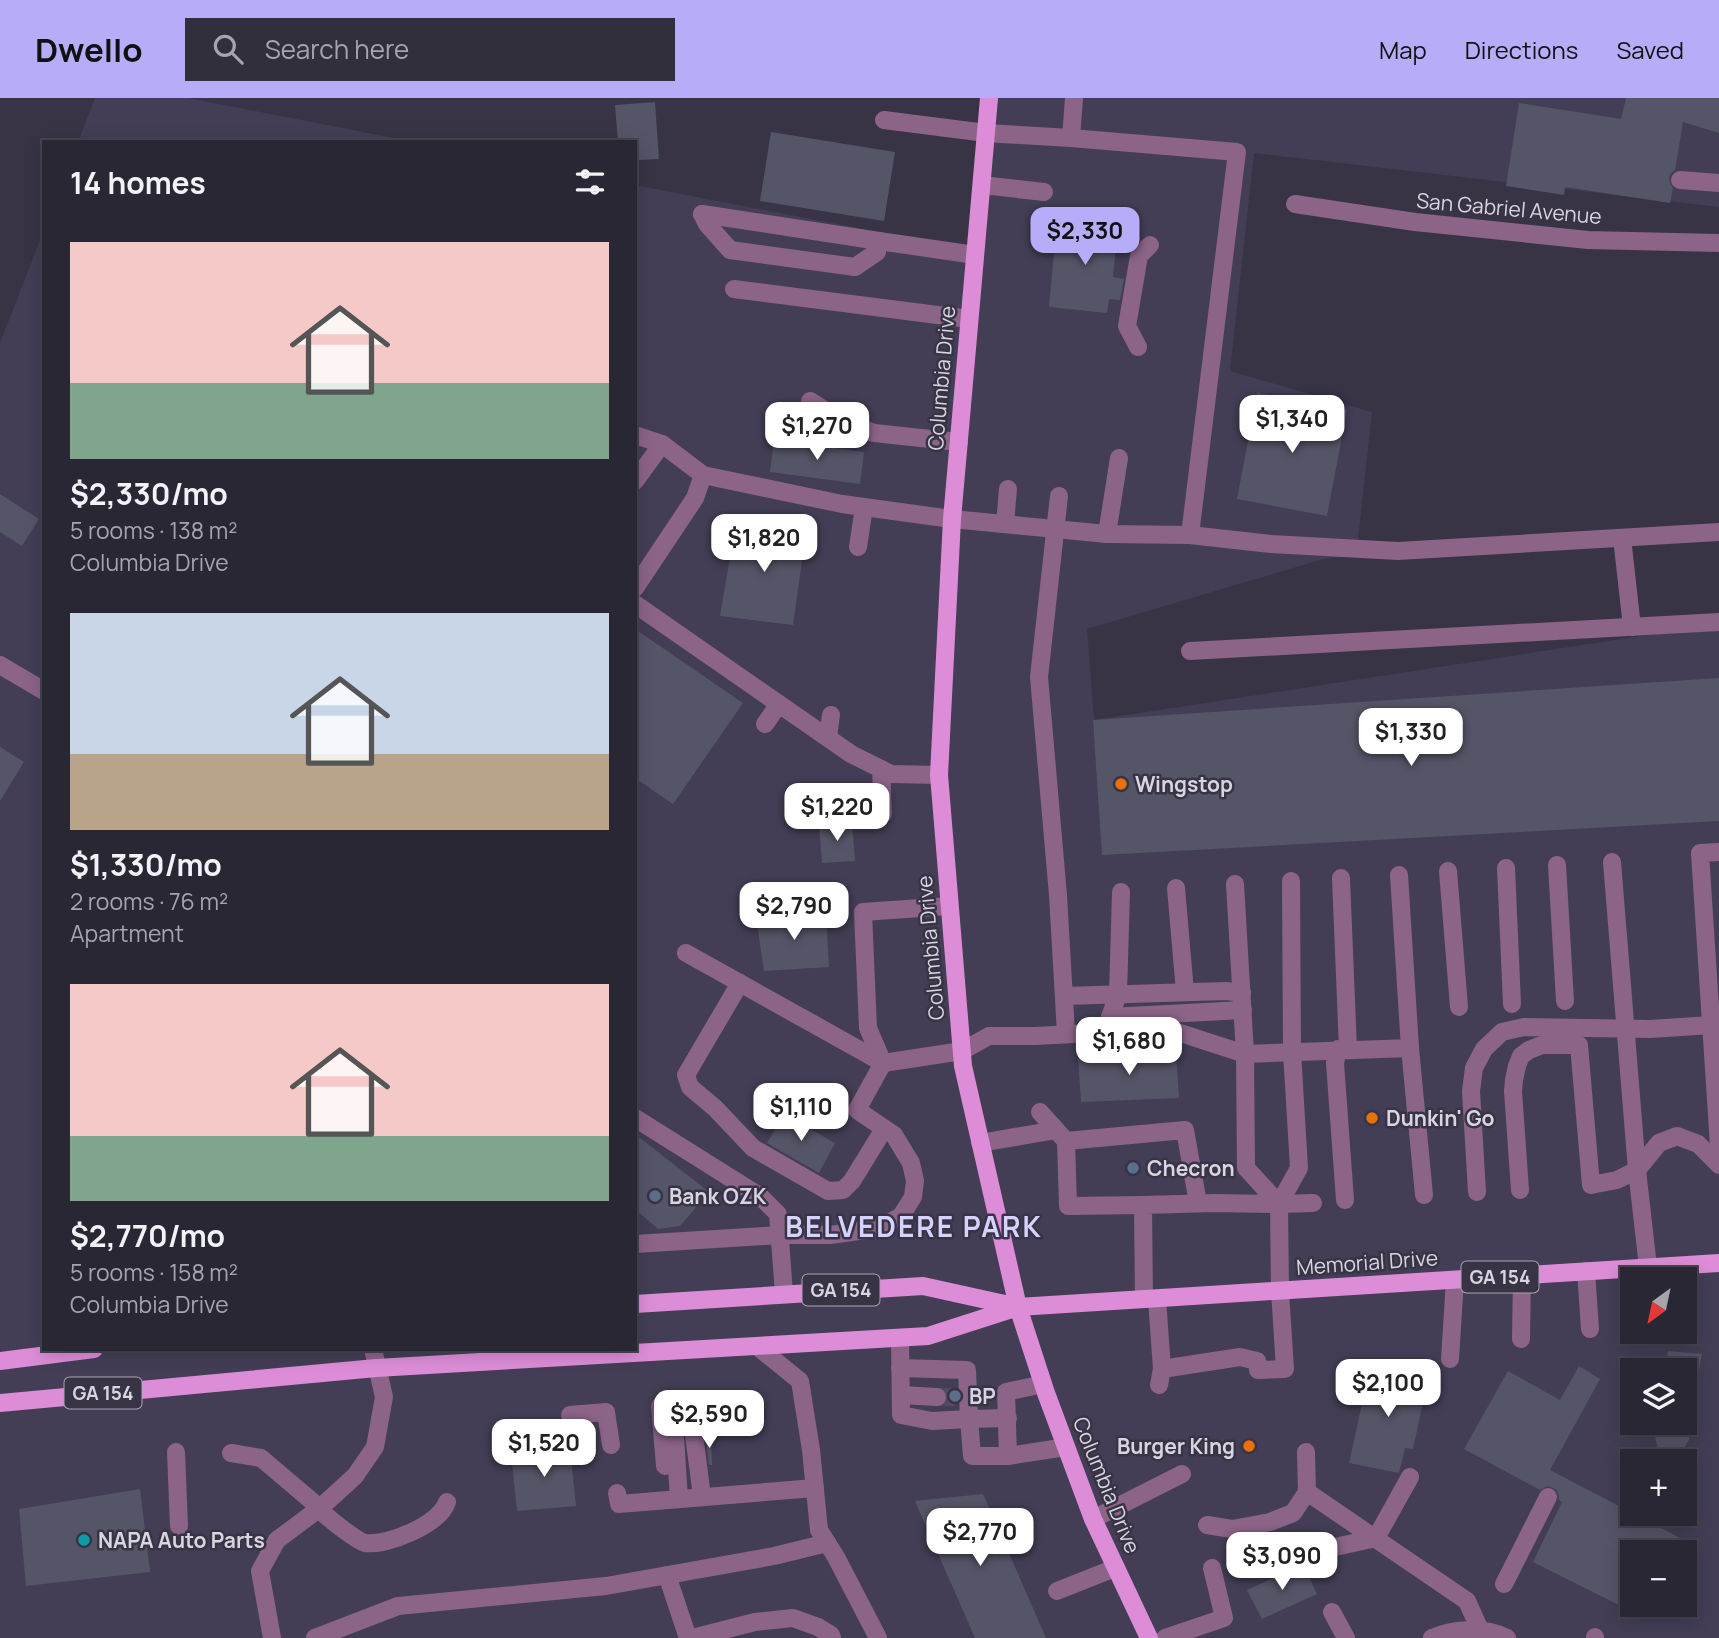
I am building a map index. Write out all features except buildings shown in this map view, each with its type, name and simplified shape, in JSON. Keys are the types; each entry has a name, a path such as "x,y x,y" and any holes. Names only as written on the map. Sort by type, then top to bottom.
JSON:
{"main road":[{"name":"Columbia Drive","path":"989,98 952,519 939,775 963,1066 1018,1307 1043,1384 1093,1519 1149,1638"},
{"name":"Memorial Drive","path":"1691,1267 1719,1263"},
{"name":"Memorial Drive","path":"0,1403 376,1367 928,1336 1018,1307 1586,1271 1620,1272"},
{"name":"Memorial Drive","path":"637,1304 923,1286 1018,1307"},
{"name":"GA 154","path":"0,1361 78,1351"}],"street":[{"path":"1071,138 1074,98"},
{"path":"884,120 986,133 1237,152 1190,535"},
{"path":"1680,180 1719,183"},
{"path":"982,185 1044,192"},
{"name":"San Gabriel Avenue","path":"1295,204 1415,222 1588,240 1719,243"},
{"path":"878,247 855,267 730,250 704,219 878,247 975,255"},
{"path":"1138,346 1127,326 1139,256 1150,245"},
{"path":"734,289 970,318"},
{"path":"810,401 842,421 874,433 959,442"},
{"path":"637,436 662,444 703,475 864,507 952,519 1107,534 1190,535 1271,544 1398,551 1719,532"},
{"path":"637,478 662,444"},
{"path":"1107,534 1119,458"},
{"path":"637,585 695,498 703,475"},
{"path":"1005,524 1008,489"},
{"path":"1059,496 1039,677 1058,895 1066,1034"},
{"path":"858,547 864,507"},
{"path":"1622,538 1632,627"},
{"path":"637,605 851,754 891,774 939,775"},
{"path":"1191,651 1719,622"},
{"path":"0,665 42,690"},
{"path":"765,724 779,704"},
{"path":"828,737 831,715"},
{"path":"881,769 883,814"},
{"path":"1719,852 1700,853 1719,1146"},
{"path":"1612,862 1647,1267"},
{"path":"1557,865 1565,1001"},
{"path":"1506,868 1512,1004"},
{"path":"1448,871 1459,1007"},
{"path":"1399,875 1410,1048 1424,1195"},
{"path":"1341,878 1343,1049 1335,1063 1345,1200"},
{"path":"1143,1205 1150,1299 1161,1377 1240,1357 1257,1362 1258,1370 1285,1369 1280,1291 1279,1205 1299,1168 1293,1052 1291,881"},
{"path":"1235,884 1243,1001 1246,1168 1279,1205"},
{"path":"1176,888 1185,992"},
{"path":"1107,1024 1118,993 1121,892"},
{"path":"883,1063 868,1028 863,912 950,906"},
{"path":"686,953 883,1063 962,1051 989,1036 1066,1034 1107,1024 1243,1001"},
{"path":"740,983 686,1075 690,1087 715,1108 753,1148 828,1191 843,1190 852,1181 884,1129"},
{"path":"1064,996 1226,991 1243,1001"},
{"path":"1107,1024 1168,1029 1245,1054 1410,1048"},
{"path":"1520,1190 1513,1091 1521,1056 1542,1045 1625,1028 1711,1025"},
{"path":"1477,1192 1471,1091 1474,1068 1484,1049 1502,1032 1524,1027 1579,1037"},
{"path":"1579,1037 1591,1185 1617,1180 1637,1170 1658,1143 1677,1136 1698,1144 1719,1165"},
{"path":"637,1244 780,1235 830,1235 880,1228 901,1216 913,1197 915,1181 911,1163 894,1135 857,1110 883,1063"},
{"path":"1040,1112 1061,1136 1068,1206 1313,1203"},
{"path":"637,1120 761,1197 778,1214 784,1293"},
{"path":"980,1143 1185,1130 1198,1203"},
{"path":"1586,1271 1590,1329"},
{"path":"1521,1339 1522,1275"},
{"path":"1450,1359 1455,1280"},
{"path":"900,1338 901,1416 932,1421 1008,1418"},
{"path":"758,1346 800,1381 811,1450 819,1531 878,1638"},
{"path":"272,1638 260,1571 277,1540 320,1508 355,1475 375,1447 384,1397 373,1351"},
{"path":"901,1368 967,1370 966,1397 972,1456 1008,1456 1066,1447"},
{"path":"1008,1456 1006,1392 1043,1384"},
{"path":"901,1395 937,1397"},
{"path":"685,1499 676,1404 685,1499"},
{"path":"570,1415 606,1412 611,1446"},
{"path":"176,1452 178,1526"},
{"path":"1207,1525 1232,1529 1270,1522 1293,1514 1307,1492 1306,1452"},
{"path":"231,1453 261,1458 324,1514 363,1543 408,1535 444,1511 447,1502"},
{"path":"1093,1519 1182,1474"},
{"path":"1335,1547 1376,1538 1410,1477"},
{"path":"617,1493 619,1504 815,1488"},
{"path":"1307,1492 1467,1601 1480,1630"},
{"path":"1504,1584 1548,1497"},
{"path":"314,1638 398,1606 606,1586 774,1556 827,1543"},
{"path":"1057,1591 1115,1568"},
{"path":"1165,1638 1224,1618 1212,1568"},
{"path":"667,1575 690,1638 755,1622 793,1618 818,1627 831,1634 832,1638"},
{"path":"1332,1612 1346,1638"},
{"path":"1432,1638 1442,1633 1480,1630 1507,1638"}],"shaded area":[{"path":"95,98 188,98 404,140 79,140"},
{"path":"992,98 1719,98 1719,207 1254,153 1230,371 1372,412 1356,557 1327,558 1087,629 1094,720 1719,624 1719,1638 0,1638 0,343 42,235 42,1351 637,1351 637,185 977,251"}],"tunnel":[{"path":"937,1397 963,1397"}],"place":[{"name":"Wingstop","path":"1121,784"},
{"name":"Dunkin' Go","path":"1372,1118"},
{"name":"Checron","path":"1133,1168"},
{"name":"Bank OZK","path":"655,1196"},
{"name":"BP","path":"955,1396"},
{"name":"Burger King","path":"1249,1446"},
{"name":"NAPA Auto Parts","path":"84,1540"}],"district":[{"name":"BELVEDERE PARK","path":"914,1226"}]}
